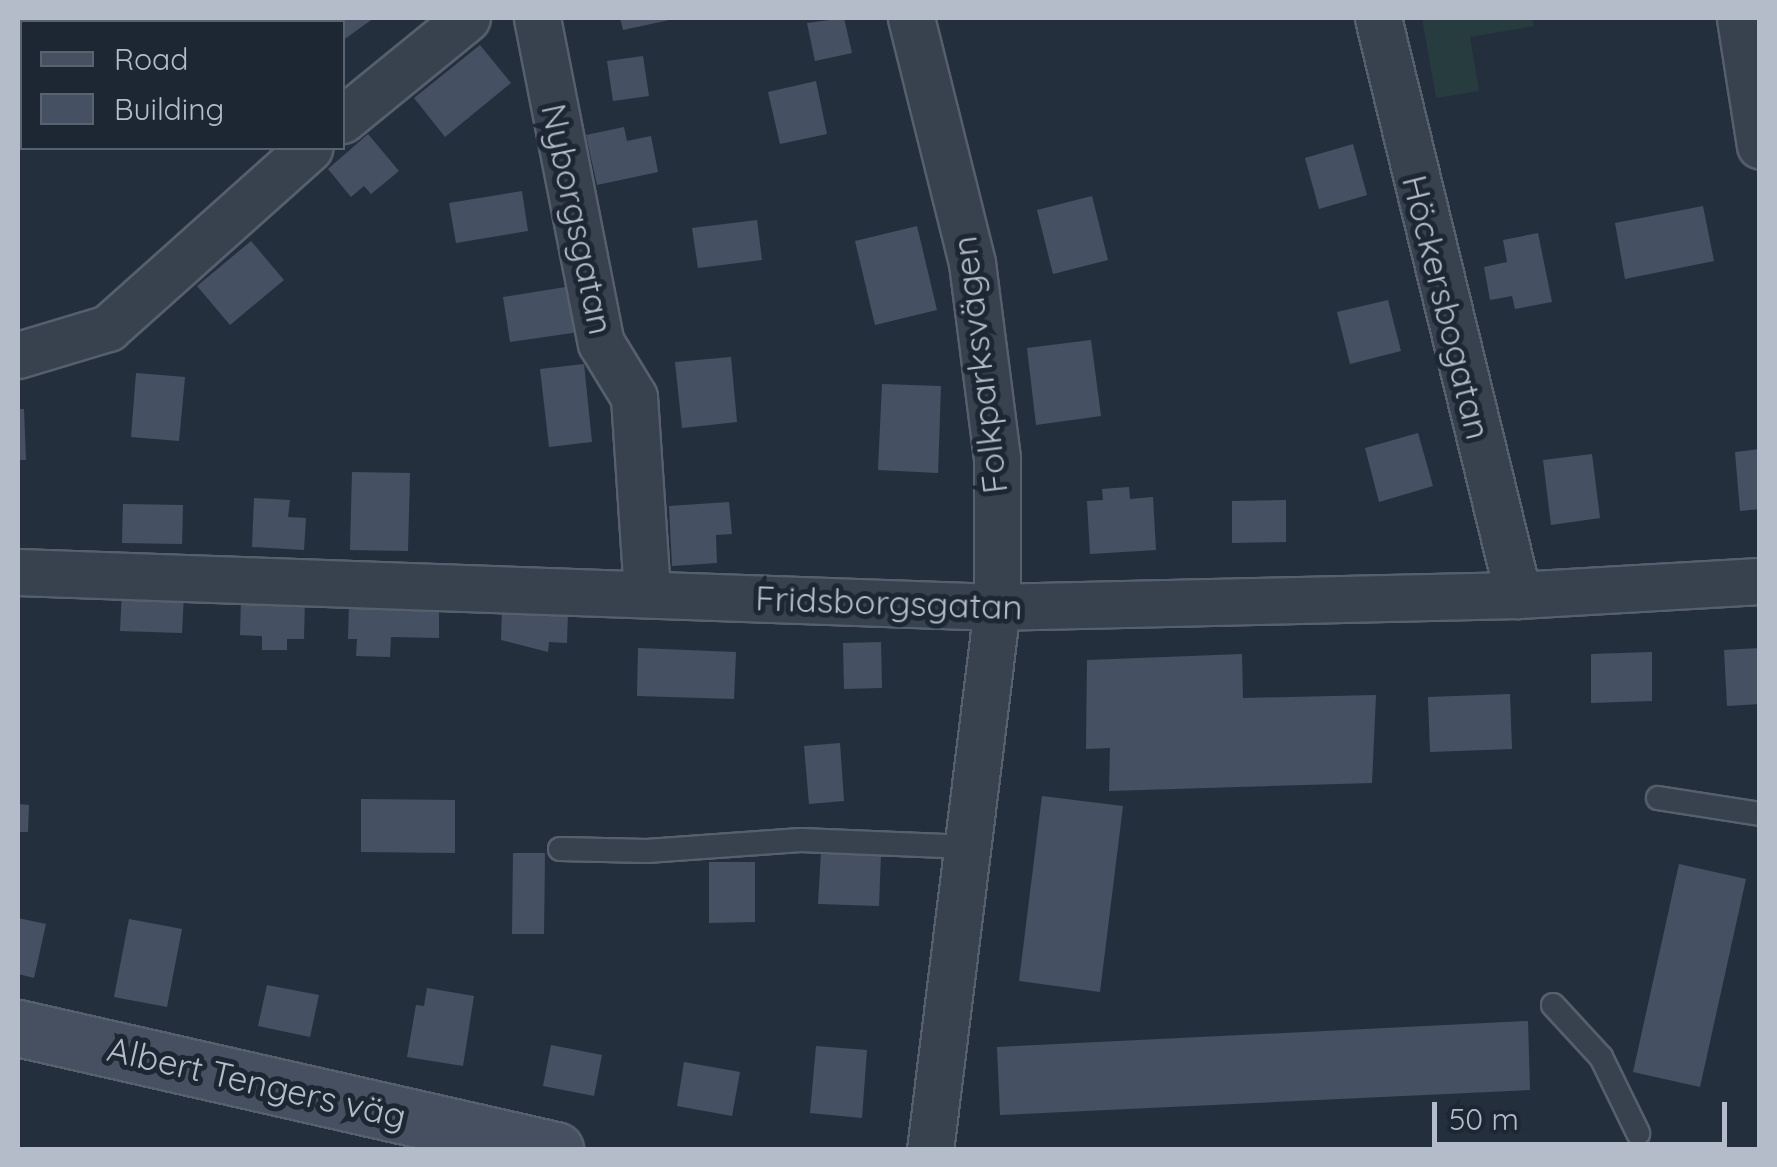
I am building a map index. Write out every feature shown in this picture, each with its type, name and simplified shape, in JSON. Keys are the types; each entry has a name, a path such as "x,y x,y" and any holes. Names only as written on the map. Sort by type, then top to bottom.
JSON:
{"main road":[{"name":"Albert Tengers väg","path":"18,1028 556,1150"}],"street":[{"path":"345,118 467,18"},
{"name":"Nyborgsgatan","path":"537,18 601,343 634,396 647,594"},
{"name":"Folkparksvägen","path":"911,18 972,263 997,459 997,607 935,1145"},
{"name":"Höckersbogatan","path":"1378,18 1518,595"},
{"path":"1740,18 1758,144"},
{"path":"18,354 108,328 291,153"},
{"name":"Fridsborgsgatan","path":"18,572 997,607 1518,595 1760,581"}],"lane":[{"path":"1658,798 1760,814"},
{"path":"560,848 647,851 801,840 968,847"},
{"path":"1553,1005 1602,1057 1638,1133"}],"green space":[{"path":"1422,18 1532,18 1534,26 1470,37 1479,91 1436,98"}],"building":[{"path":"18,18 76,18 20,20 18,75"},
{"path":"110,18 157,20 112,20"},
{"path":"294,18 374,18 345,39 345,20"},
{"path":"620,18 674,18 674,19 623,30"},
{"path":"844,18 852,53 815,61 807,23"},
{"path":"480,45 511,83 445,137 414,98"},
{"path":"643,56 649,96 613,101 607,61"},
{"path":"816,81 827,134 780,144 768,92"},
{"path":"624,127 627,141 651,136 658,172 597,185 586,135"},
{"path":"368,134 399,171 371,194 364,186 351,197 328,169"},
{"path":"1353,144 1367,195 1319,209 1305,158"},
{"path":"522,191 528,231 456,243 449,203"},
{"path":"1092,196 1108,260 1053,274 1037,210"},
{"path":"1703,206 1714,261 1625,279 1615,223"},
{"path":"757,220 762,260 698,268 692,228"},
{"path":"917,226 937,310 875,325 855,241"},
{"path":"1538,233 1552,302 1515,309 1512,296 1490,300 1484,267 1507,262 1503,240"},
{"path":"251,241 284,280 230,325 197,286"},
{"path":"572,286 579,332 510,342 503,297"},
{"path":"1388,300 1401,351 1350,364 1337,312"},
{"path":"1091,340 1101,416 1036,425 1027,348"},
{"path":"731,357 737,422 682,428 675,362"},
{"path":"584,364 592,442 549,447 540,369"},
{"path":"136,373 185,377 179,441 131,437"},
{"path":"882,384 941,386 938,473 878,470"},
{"path":"18,409 24,409 26,460 18,460"},
{"path":"1418,433 1433,486 1379,502 1365,448"},
{"path":"1760,449 1760,509 1740,511 1735,452"},
{"path":"1592,454 1600,518 1551,525 1543,460"},
{"path":"352,472 410,473 408,551 350,550"},
{"path":"1129,487 1130,499 1153,497 1156,550 1090,554 1087,501 1103,500 1102,489"},
{"path":"254,498 290,500 288,517 306,518 304,550 252,547"},
{"path":"1286,500 1286,542 1232,543 1232,501"},
{"path":"729,502 732,534 716,535 717,563 672,566 669,506"},
{"path":"123,504 183,505 182,544 122,543"},
{"path":"122,591 184,594 182,633 120,631"},
{"path":"241,597 305,599 304,639 287,639 287,650 262,650 262,636 240,635"},
{"path":"349,602 439,604 439,638 391,637 390,657 356,656 357,639 348,639"},
{"path":"502,609 568,612 567,643 549,642 548,652 501,640"},
{"path":"881,642 882,688 844,689 843,643"},
{"path":"638,648 736,652 734,699 637,696"},
{"path":"1760,648 1760,704 1727,706 1724,650"},
{"path":"1652,652 1652,701 1591,703 1591,654"},
{"path":"1242,654 1243,698 1376,695 1372,783 1109,791 1110,748 1086,749 1087,660"},
{"path":"1510,694 1512,749 1430,752 1428,697"},
{"path":"840,743 844,801 809,804 804,746"},
{"path":"1042,796 1123,806 1100,992 1019,981"},
{"path":"361,799 455,800 455,853 361,852"},
{"path":"18,804 29,805 28,832 18,832"},
{"path":"821,852 881,854 879,906 818,904"},
{"path":"513,853 545,853 544,934 512,934"},
{"path":"709,862 755,862 755,922 709,923"},
{"path":"1679,864 1746,879 1700,1087 1633,1072"},
{"path":"18,918 46,924 34,978 18,974"},
{"path":"129,919 182,929 167,1007 114,997"},
{"path":"267,985 319,995 310,1037 258,1026"},
{"path":"427,988 474,996 463,1066 407,1057 416,1005 424,1006"},
{"path":"1528,1021 1530,1090 1000,1115 997,1047"},
{"path":"551,1045 602,1055 594,1096 543,1086"},
{"path":"816,1046 867,1050 862,1118 810,1113"},
{"path":"684,1062 740,1072 732,1116 677,1106"}]}
